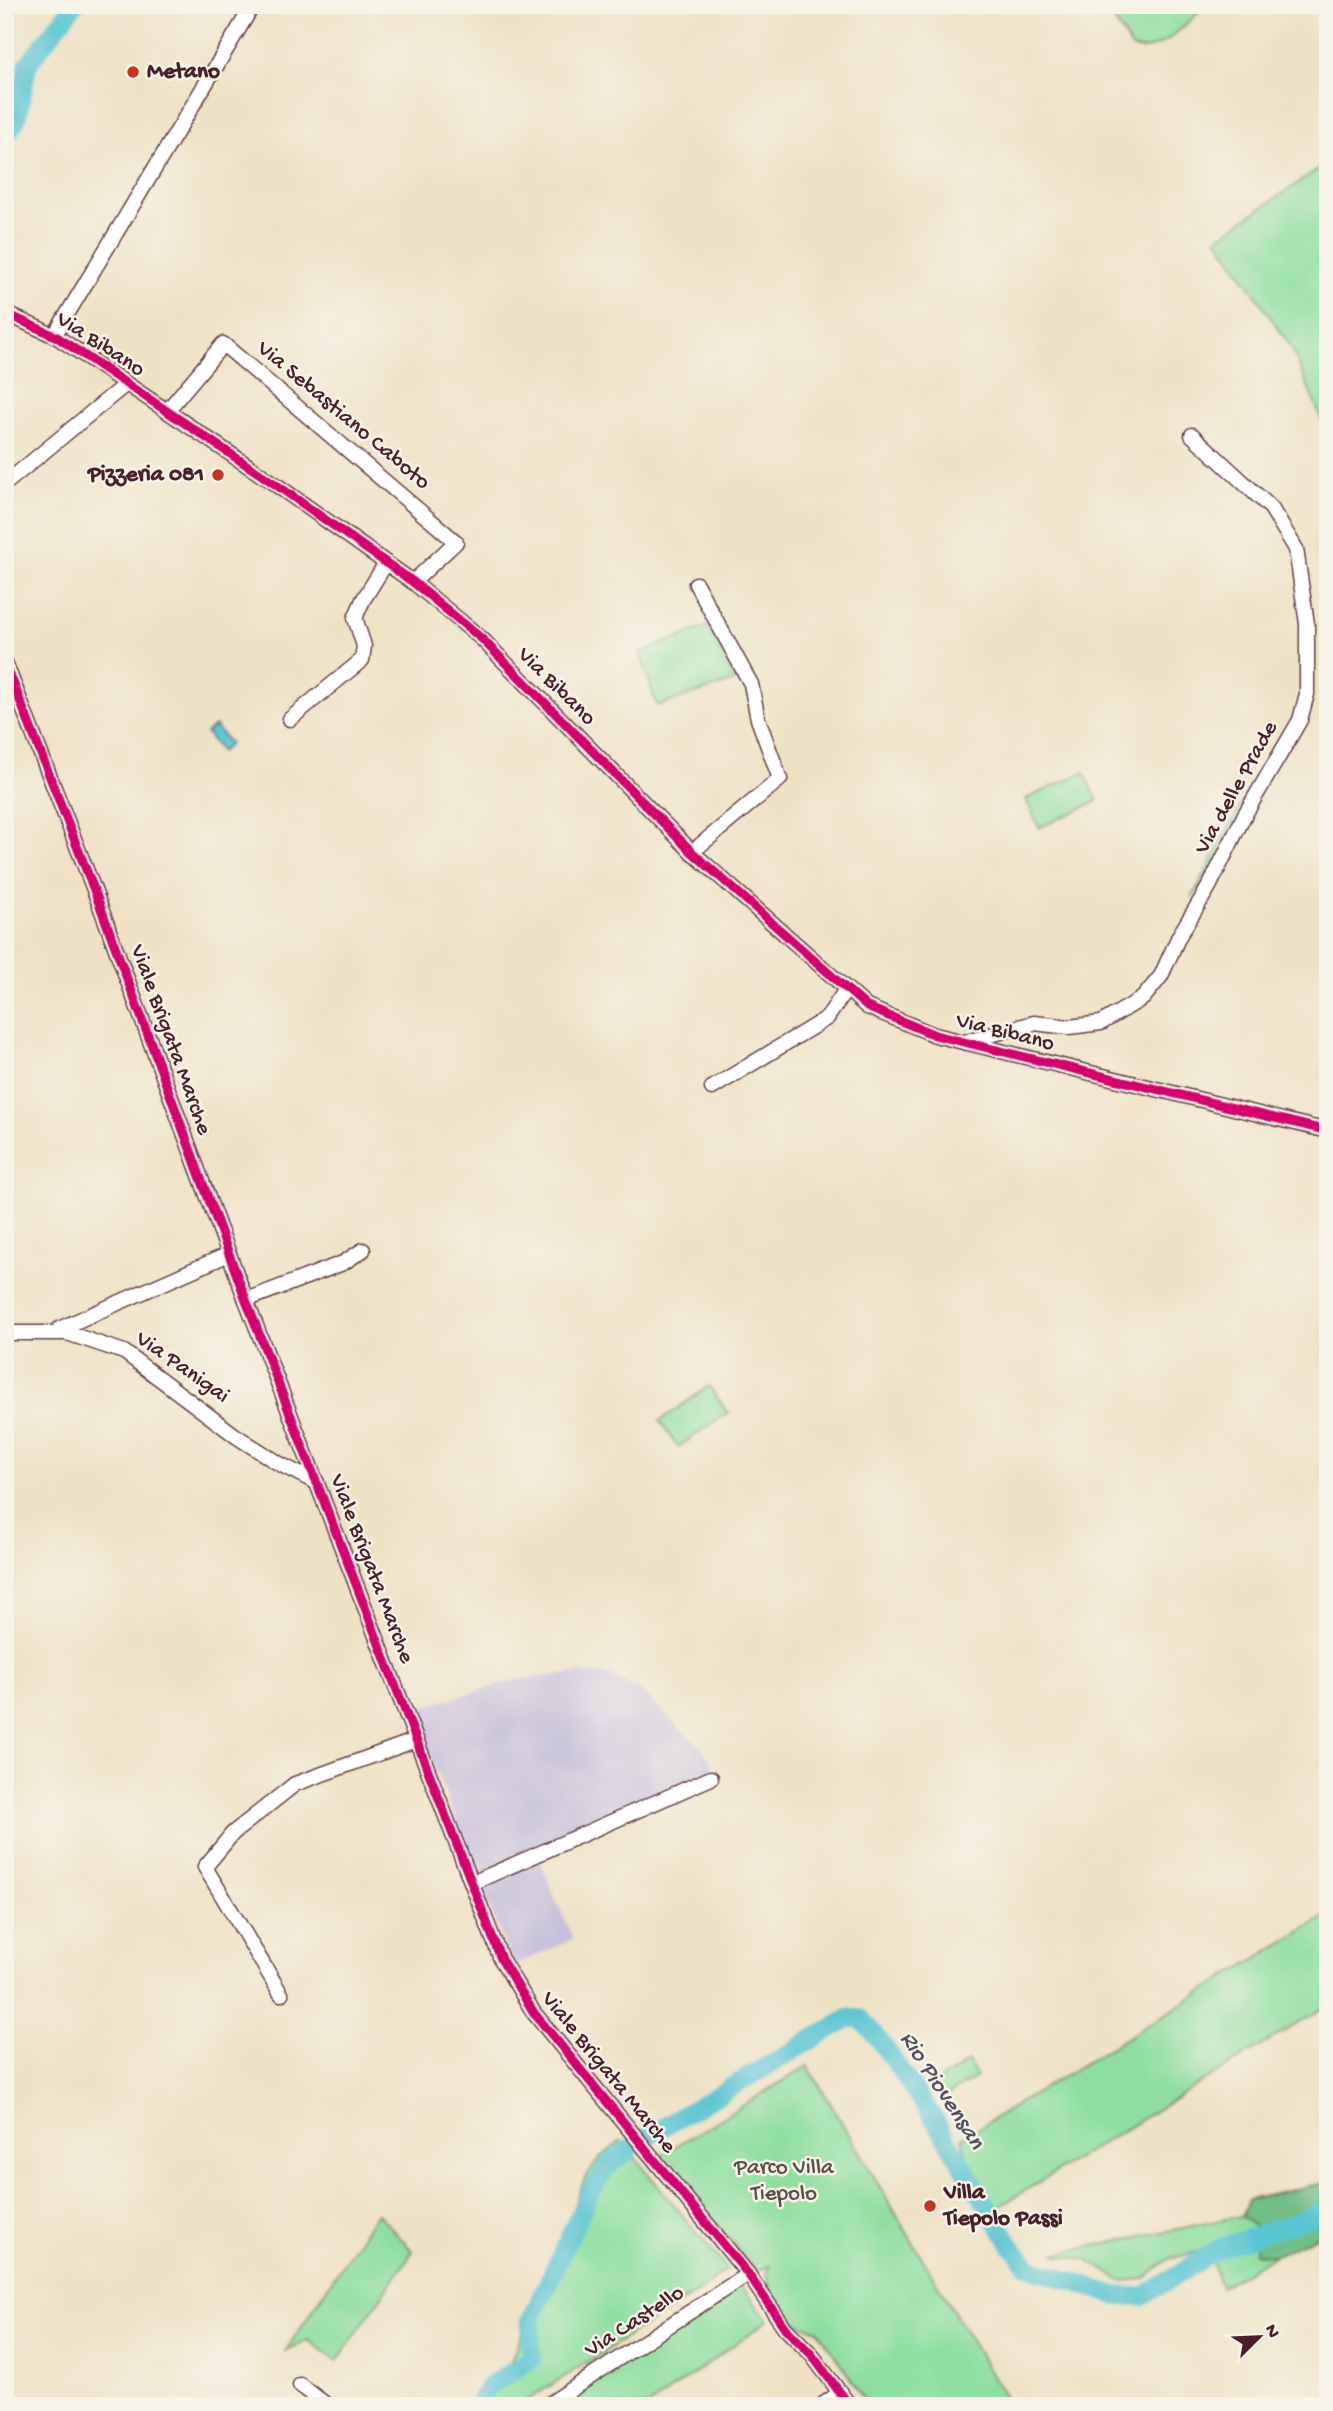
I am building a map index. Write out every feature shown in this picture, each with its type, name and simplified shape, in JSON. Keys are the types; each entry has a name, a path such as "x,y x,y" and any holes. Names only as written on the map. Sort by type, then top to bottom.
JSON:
{"street":[{"name":"Via Bibano","path":"54,336 253,5"},
{"name":"Via Bibano","path":"5,313 54,336 413,582 482,639 692,852 845,991 867,1007 896,1021 964,1042 1328,1131"},
{"name":"Via Sebastiano Caboto","path":"167,411 223,344 456,542 413,582"},
{"path":"5,480 6,483 126,384"},
{"name":"Via delle Prade","path":"964,1042 1034,1023 1069,1027 1101,1023 1143,998 1161,976 1179,936 1210,885 1244,816 1300,720 1307,694 1307,624 1296,549 1271,508 1192,435"},
{"path":"290,719 362,660 364,646 355,618 386,563"},
{"path":"692,852 780,779 758,719 751,684 696,584"},
{"name":"Viale Brigata Marche","path":"5,662 101,908 246,1300 500,1958 518,1991 748,2274 786,2328 850,2406"},
{"path":"712,1088 827,1018 845,991"},
{"path":"246,1300 343,1263 363,1250"},
{"path":"59,1329 229,1254"},
{"name":"Via Panigai","path":"5,1333 67,1333 124,1352 236,1436 278,1463 317,1483"},
{"path":"281,1994 205,1867 233,1833 295,1784 416,1740"},
{"path":"472,1883 711,1778"},
{"name":"Via Castello","path":"545,2406 748,2274"},
{"path":"300,2385 328,2406"},
{"path":"821,2406 841,2392"}],"shaded area":[{"path":"577,1673 609,1675 643,1693 705,1752 720,1779 538,1857 573,1939 513,1966 412,1710 517,1680"}],"green space":[{"path":"1104,5 1206,5 1163,43 1143,49 1132,48"},
{"path":"1328,163 1328,434 1291,347 1217,238"},
{"path":"708,626 736,681 657,706 640,653"},
{"path":"1084,772 1098,801 1039,828 1026,799"},
{"path":"1251,786 1256,788 1226,853 1192,898"},
{"path":"709,1386 728,1413 678,1447 660,1421"},
{"path":"1328,1915 1328,2005 995,2209 967,2158 962,2138"},
{"path":"968,2062 977,2077 944,2097 935,2083"},
{"name":"Parco Villa Tiepolo","path":"808,2066 1007,2401 1001,2406 869,2406 818,2330 790,2318 778,2304 766,2275 770,2265 757,2272 660,2156"},
{"path":"621,2141 727,2269 698,2292 518,2406 476,2406 511,2361 586,2176 601,2157"},
{"path":"1328,2182 1328,2231 1275,2255 1255,2253 1257,2228 1241,2216 1248,2200"},
{"path":"377,2213 413,2251 337,2361 308,2340 284,2353"},
{"path":"1241,2216 1257,2228 1256,2253 1275,2255 1221,2287 1212,2262 1197,2252 1168,2259 1144,2279 1122,2281 1086,2259 1054,2254"},
{"path":"737,2281 768,2320 649,2406 549,2406"}],"water":[{"path":"215,726 230,744 221,752 206,733"}],"waterway":[{"path":"5,136 17,119 28,64 74,5"},
{"name":"Rio Piovensan","path":"646,2137 849,2018 861,2019 880,2041 938,2125 1012,2247 1028,2265 1042,2272 1114,2295 1142,2297 1220,2248 1328,2211"},
{"name":"Rio Piovensan","path":"477,2406 489,2386 532,2359 530,2322 590,2192 609,2165 636,2144"}],"cycle path":[{"path":"5,313 57,337 275,484 413,582 482,639 692,852 867,1007 935,1035 1328,1131"},
{"path":"5,662 96,895 246,1300 501,1959 534,2013 748,2274 785,2328 811,2354 850,2406"}],"place":[{"name":"Metano","path":"133,72"},
{"name":"Pizzeria 081","path":"218,475"},
{"name":"Villa Tiepolo Passi","path":"930,2206"}]}
